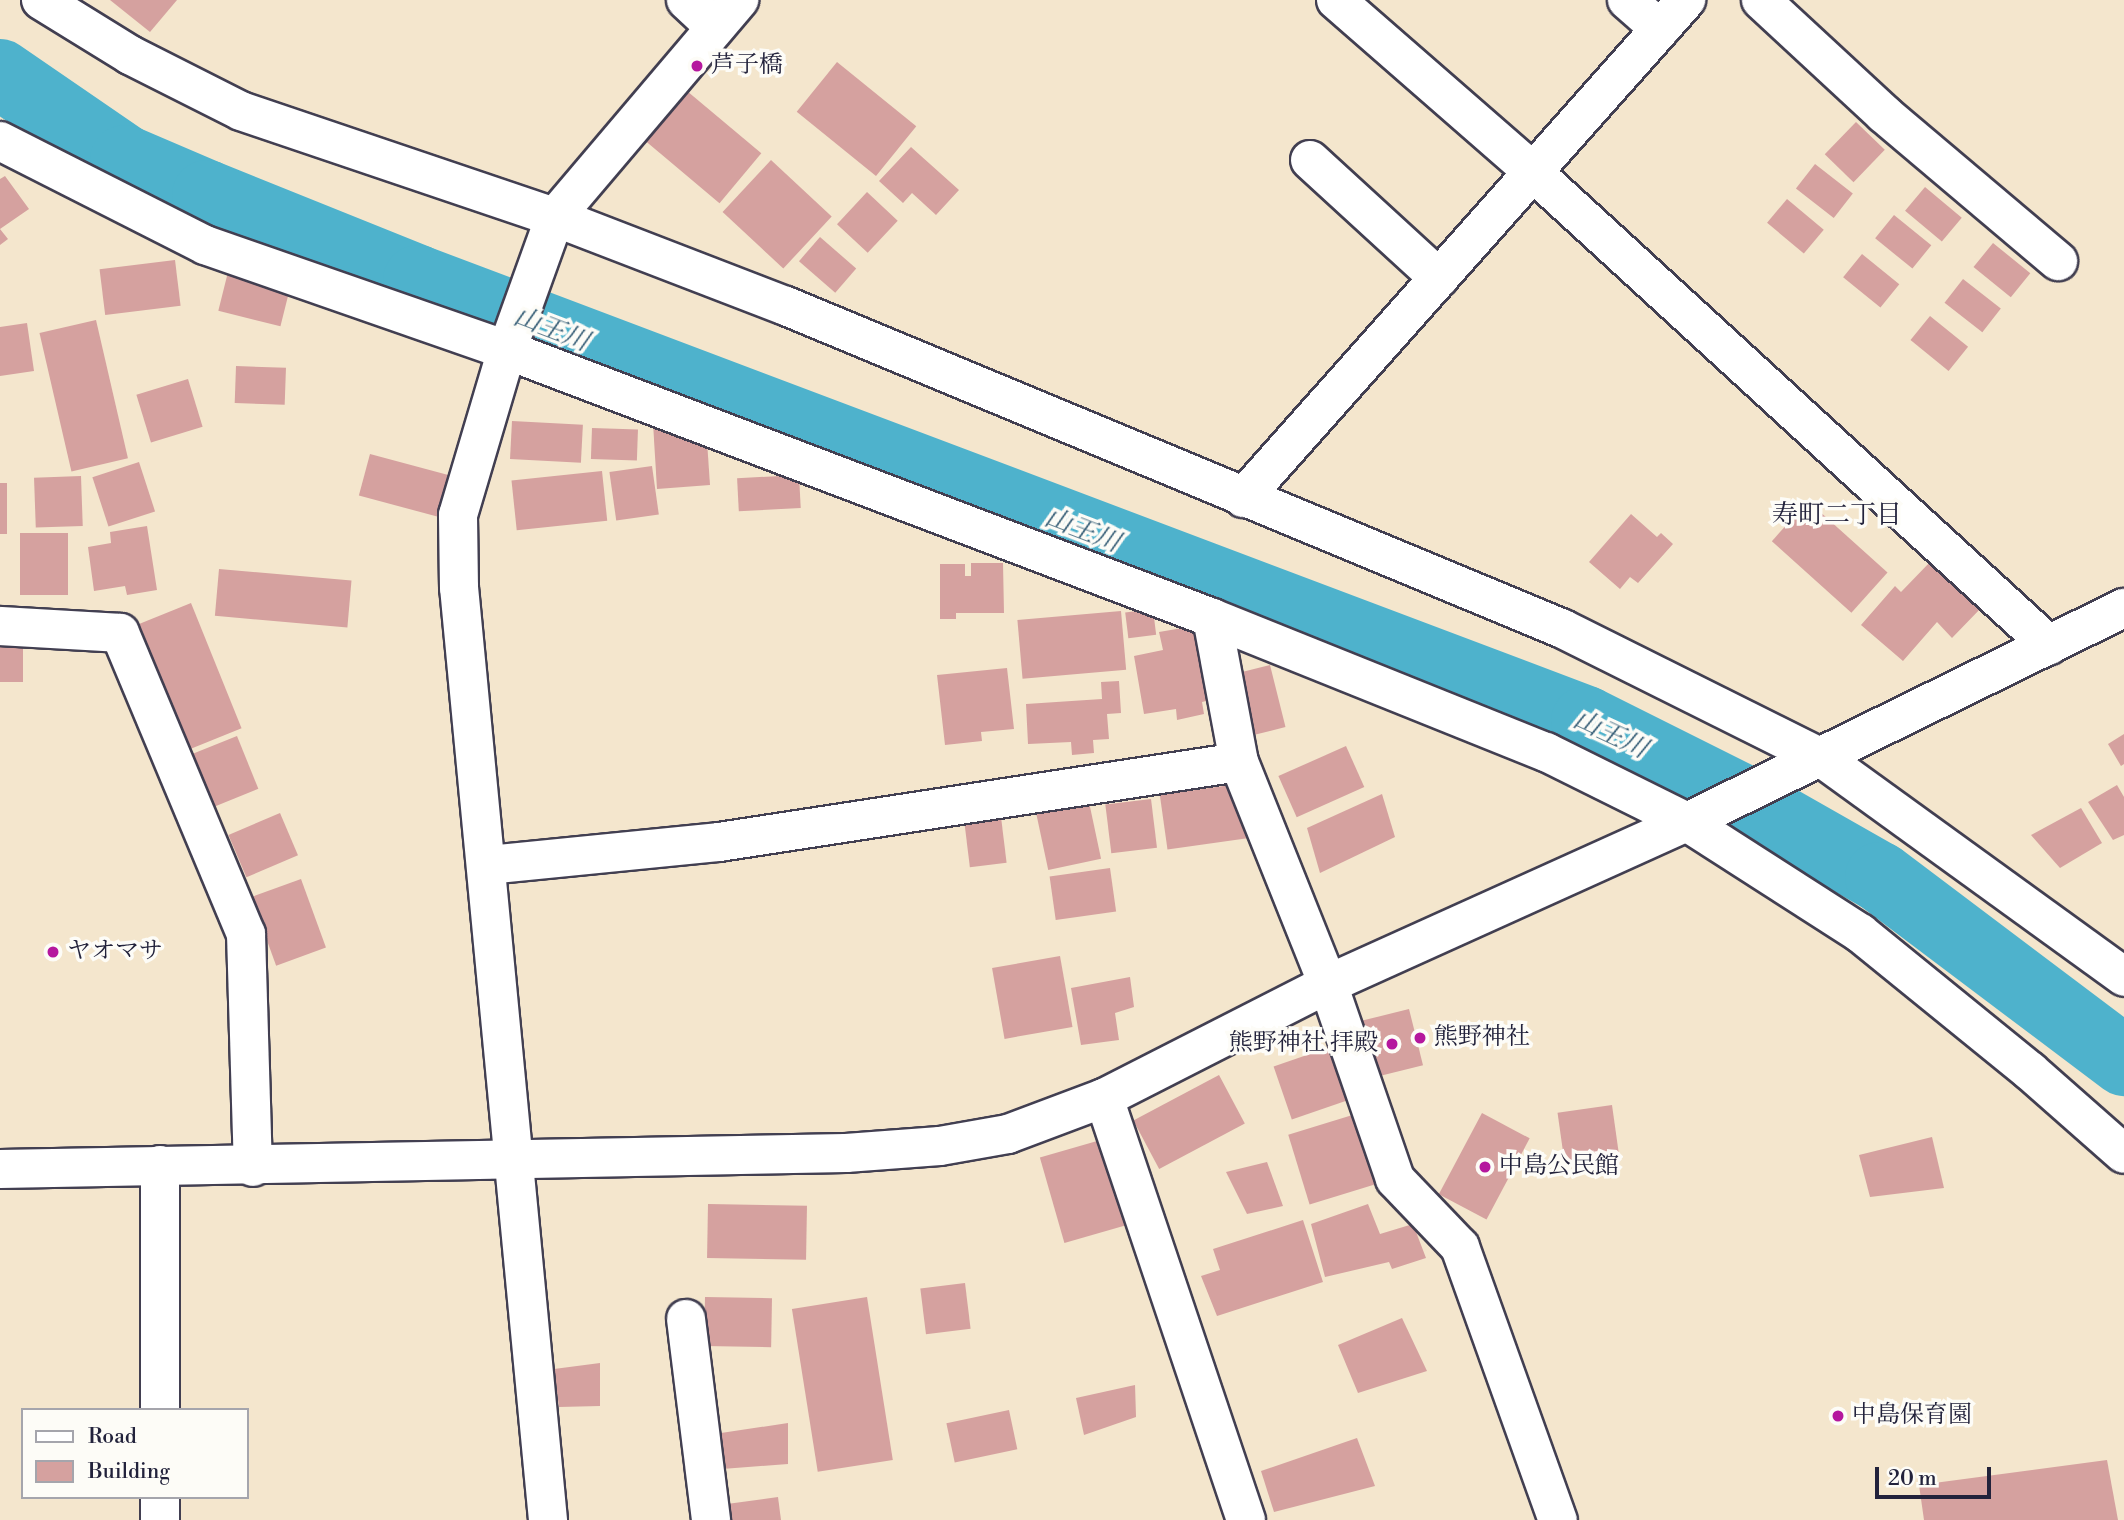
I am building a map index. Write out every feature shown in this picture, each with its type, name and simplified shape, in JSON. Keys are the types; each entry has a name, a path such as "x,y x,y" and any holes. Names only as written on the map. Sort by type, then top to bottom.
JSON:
{"street":[{"path":"41,0 130,55 241,111 555,217 786,306 1563,629 1822,758 2124,977"},
{"path":"548,1520 488,865 458,588 458,515 507,350 555,217 727,14 686,0"},
{"path":"1336,0 1534,173 2049,645"},
{"path":"1627,0 1660,29"},
{"path":"1243,498 1686,0"},
{"path":"1761,0 1884,114 2058,261"},
{"path":"6,152 205,245 507,350 1212,618 1546,751 1687,822 1860,933 2030,1071 2124,1154"},
{"path":"1310,160 1439,278"},
{"path":"0,1169 160,1165 253,1167 515,1156 846,1153 940,1146 1008,1134 1104,1098 1328,984 1687,822 2124,608"},
{"path":"1212,618 1239,762 1328,984 1395,1179 1460,1247 1558,1520"},
{"path":"0,626 120,632 246,934 253,1167"},
{"path":"488,865 719,842 1239,762"},
{"path":"1104,1098 1245,1520"},
{"path":"160,1165 160,1408"},
{"path":"686,1319 711,1520"},
{"path":"160,1499 160,1520"}],"building":[{"path":"110,0 177,0 150,32"},
{"path":"837,62 916,126 876,176 797,112"},
{"path":"687,91 761,153 720,203 645,141"},
{"path":"1856,122 1885,150 1854,182 1825,154"},
{"path":"911,147 959,190 936,215 912,193 903,203 879,181"},
{"path":"771,160 832,217 783,269 723,212"},
{"path":"1815,164 1853,194 1834,218 1796,188"},
{"path":"5,176 29,209 0,229 0,179"},
{"path":"1925,187 1962,218 1942,242 1905,211"},
{"path":"867,192 898,221 868,253 837,224"},
{"path":"1787,199 1824,230 1804,254 1767,223"},
{"path":"1894,215 1931,245 1912,269 1875,238"},
{"path":"0,229 8,239 0,245"},
{"path":"820,237 856,268 835,293 799,261"},
{"path":"1993,243 2030,273 2011,297 1973,267"},
{"path":"1862,254 1899,284 1880,308 1843,277"},
{"path":"175,260 181,306 105,315 100,269"},
{"path":"228,272 290,287 280,326 218,311"},
{"path":"1963,279 2001,309 1982,332 1945,303"},
{"path":"1930,316 1968,347 1949,371 1910,340"},
{"path":"96,320 128,458 71,471 39,333"},
{"path":"27,323 34,371 0,376 0,327"},
{"path":"236,366 286,368 285,405 235,403"},
{"path":"188,379 203,427 151,443 136,395"},
{"path":"512,421 583,425 581,463 510,459"},
{"path":"653,423 707,441 710,485 657,489"},
{"path":"592,428 638,430 637,461 591,459"},
{"path":"370,454 448,475 437,516 359,496"},
{"path":"139,462 155,511 108,527 92,477"},
{"path":"652,466 659,515 616,521 609,472"},
{"path":"602,471 607,521 517,530 511,481"},
{"path":"799,475 801,508 739,511 737,478"},
{"path":"81,476 83,526 36,528 34,478"},
{"path":"0,483 7,483 7,534 0,534"},
{"path":"1808,501 1888,573 1851,613 1772,541"},
{"path":"1631,514 1657,537 1661,533 1673,544 1638,583 1630,577 1620,589 1589,562"},
{"path":"147,526 157,590 127,595 125,586 94,591 88,547 111,543 110,532"},
{"path":"20,533 68,533 68,595 20,595"},
{"path":"1932,560 1982,607 1952,638 1937,622 1903,661 1861,625 1895,586 1901,592"},
{"path":"971,563 1003,563 1004,613 956,613 956,619 940,619 940,564 965,564 965,576 971,576"},
{"path":"219,569 351,581 347,627 215,616"},
{"path":"191,603 242,728 190,749 139,624"},
{"path":"1153,609 1156,635 1128,638 1125,612"},
{"path":"1121,611 1126,670 1023,679 1017,620"},
{"path":"1200,625 1214,699 1202,702 1204,714 1177,720 1176,709 1144,714 1134,656 1163,650 1159,632"},
{"path":"0,636 23,636 23,682 0,682"},
{"path":"1270,665 1285,727 1251,736 1235,674"},
{"path":"1007,668 1014,729 981,732 982,741 945,745 937,675"},
{"path":"1119,681 1121,713 1107,714 1109,739 1093,740 1094,753 1072,755 1071,742 1028,744 1026,704 1102,699 1101,682"},
{"path":"2124,734 2124,764 2121,766 2108,744"},
{"path":"237,736 258,789 213,807 192,754"},
{"path":"1346,746 1364,787 1297,817 1278,776"},
{"path":"1245,783 1253,837 1167,849 1160,795"},
{"path":"2117,785 2124,797 2124,835 2113,840 2088,802"},
{"path":"1382,794 1395,837 1320,873 1307,828"},
{"path":"1151,799 1157,848 1111,853 1105,805"},
{"path":"1089,802 1101,859 1048,870 1036,813"},
{"path":"2081,808 2102,843 2060,868 2031,835"},
{"path":"280,813 298,855 246,877 228,835"},
{"path":"1001,817 1007,863 970,867 964,822"},
{"path":"1110,868 1116,912 1056,920 1050,876"},
{"path":"301,879 326,948 276,966 251,897"},
{"path":"1060,956 1073,1027 1005,1039 992,968"},
{"path":"1130,977 1134,1007 1115,1013 1119,1040 1081,1045 1071,988"},
{"name":"熊野神社 拝殿","path":"1409,1009 1423,1065 1375,1077 1360,1021"},
{"path":"1336,1045 1354,1098 1292,1119 1274,1066"},
{"path":"1219,1075 1245,1124 1159,1169 1133,1121"},
{"path":"1612,1105 1619,1156 1565,1164 1558,1113"},
{"path":"1359,1113 1380,1183 1310,1204 1288,1135"},
{"name":"中島公民館","path":"1482,1113 1530,1138 1486,1220 1439,1194"},
{"path":"1111,1137 1136,1223 1064,1243 1040,1157"},
{"path":"1932,1137 1944,1188 1870,1197 1859,1155"},
{"path":"1267,1162 1283,1206 1247,1214 1226,1172"},
{"path":"708,1204 807,1206 806,1260 707,1258"},
{"path":"1368,1204 1380,1234 1413,1224 1426,1258 1392,1269 1389,1262 1325,1277 1311,1224"},
{"path":"1303,1220 1323,1282 1217,1316 1201,1276 1220,1270 1213,1249"},
{"path":"965,1283 971,1329 926,1334 920,1288"},
{"path":"705,1297 772,1298 771,1347 704,1346"},
{"path":"867,1297 893,1460 818,1472 792,1309"},
{"path":"1402,1318 1427,1371 1358,1393 1338,1345"},
{"path":"600,1363 600,1406 559,1407 554,1369"},
{"path":"1135,1385 1136,1417 1084,1435 1076,1398"},
{"path":"1009,1410 1017,1449 955,1462 946,1423"},
{"path":"788,1423 788,1464 722,1469 721,1433"},
{"path":"1357,1438 1375,1486 1274,1512 1261,1471"},
{"path":"2107,1460 2118,1520 1924,1520 1919,1485"},
{"path":"778,1497 781,1520 728,1520 727,1504"}],"waterway":[{"name":"山王川","path":"0,74 125,160 207,195 418,280 1586,721 1746,801 1880,877 2124,1061"}],"place":[{"name":"芦子橋","path":"697,66"},
{"name":"ヤオマサ","path":"53,952"},
{"name":"熊野神社","path":"1420,1038"},
{"name":"熊野神社 拝殿","path":"1392,1044"},
{"name":"中島公民館","path":"1485,1167"},
{"name":"中島保育園","path":"1838,1416"}],"district":[{"name":"寿町二丁目","path":"1837,516"}]}
